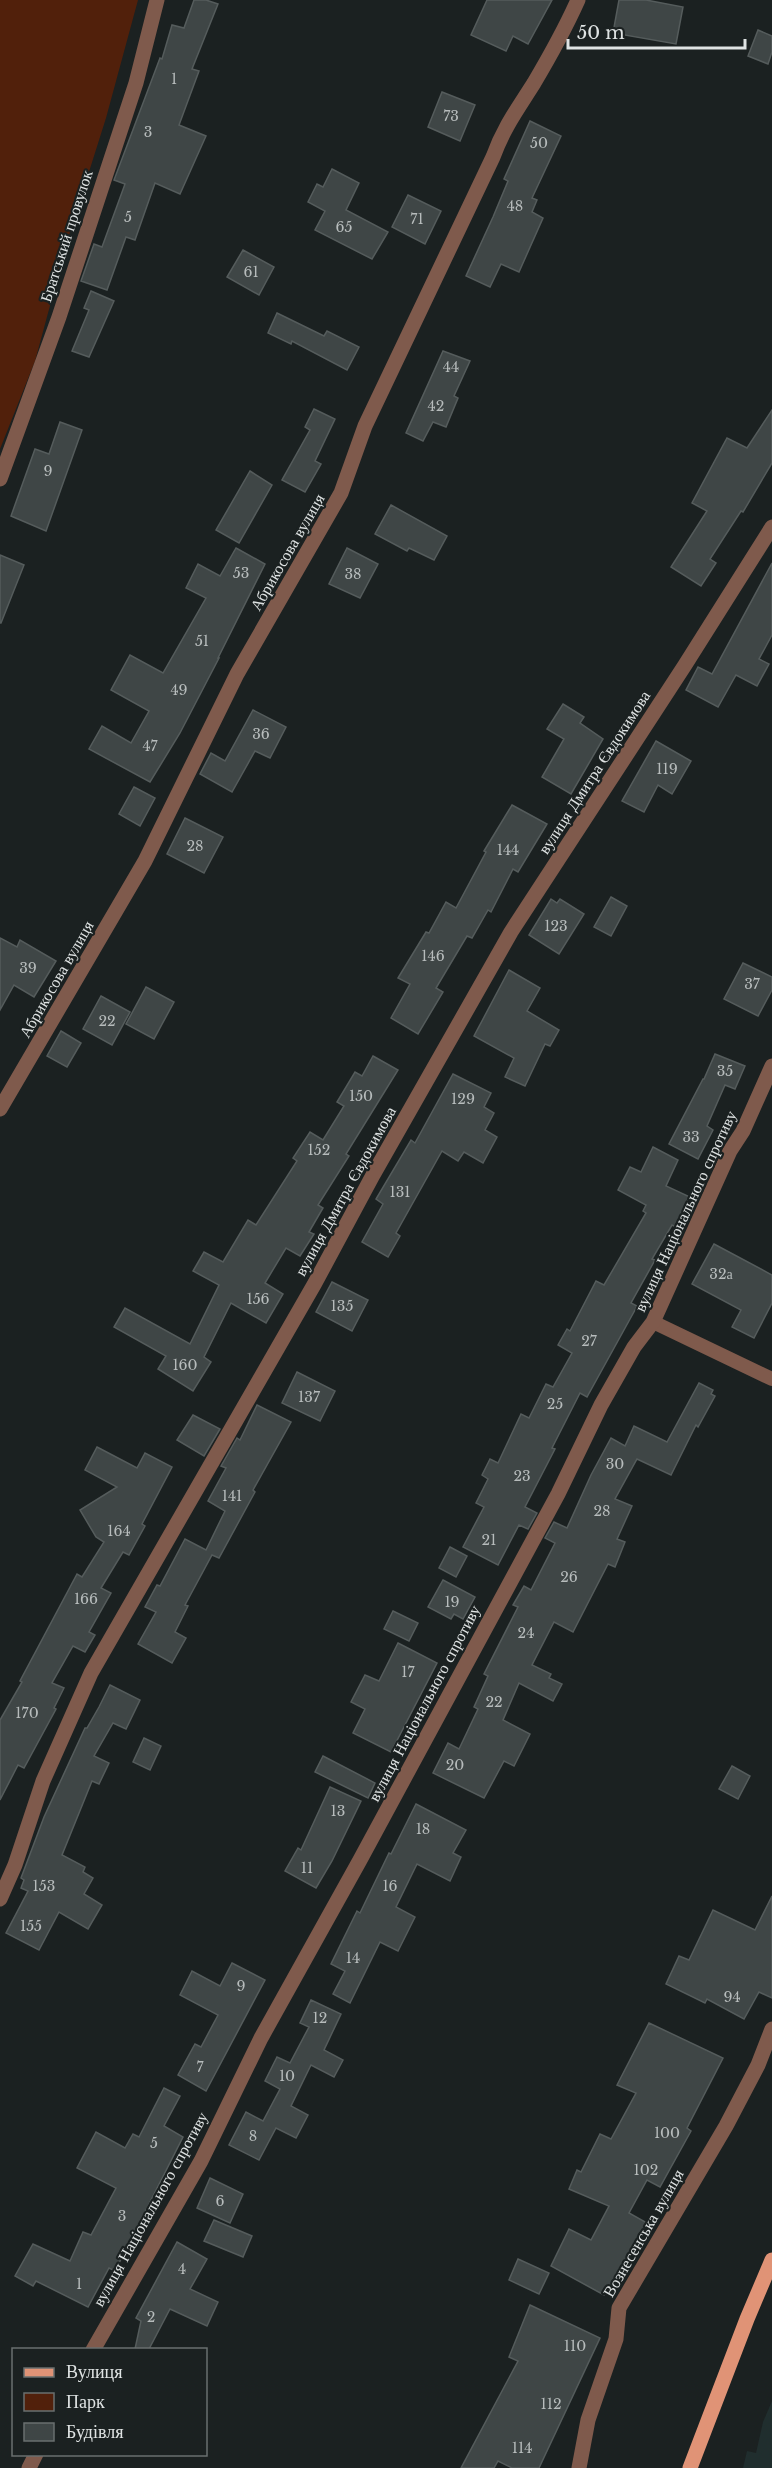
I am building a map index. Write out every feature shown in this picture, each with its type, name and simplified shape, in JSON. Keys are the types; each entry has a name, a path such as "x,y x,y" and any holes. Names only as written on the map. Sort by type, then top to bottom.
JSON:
{"main road":[{"path":"690,2468 772,2260"}],"street":[{"name":"Братський провулок","path":"0,479 59,317 136,83 157,0"},
{"name":"Абрикосова вулиця","path":"0,1109 146,861 237,674 341,493 364,426 493,157 502,132 568,23 578,0"},
{"name":"вулиця Дмитра Євдокимова","path":"0,1899 15,1865 43,1781 91,1672 315,1283 373,1175 511,932 686,665 772,527"},
{"name":"вулиця Національного спротиву","path":"94,2348 201,2161 261,2038 558,1494 601,1405 634,1347 653,1322 730,1151 743,1131 772,1066"},
{"name":"Вознесенська вулиця","path":"579,2468 588,2420 615,2339 619,2308 726,2126 758,2065 772,2029"}],"lane":[{"path":"653,1322 772,1379"}],"shaded area":[{"path":"772,2401 772,2468 743,2468 747,2451 756,2453 763,2422"}],"green space":[{"path":"0,0 138,0 35,361 0,449"}],"building":[{"path":"194,0 206,0 218,4 192,69 199,71 179,125 206,136 180,194 155,183 135,240 126,237 107,290 81,281 94,244 102,247 125,184 114,180 160,58 162,59 172,25 184,28"},
{"path":"487,0 552,0 528,44 513,36 506,51 471,35"},
{"path":"619,0 646,0 683,7 676,44 613,33"},
{"path":"758,30 772,36 772,52 768,64 748,56"},
{"path":"442,92 475,105 460,141 428,127"},
{"path":"530,121 561,136 532,198 537,200 532,212 543,218 519,272 501,264 490,287 466,276 508,181 504,179"},
{"path":"332,169 359,183 346,210 388,232 372,259 315,230 325,211 308,202 317,184 323,187"},
{"path":"408,195 441,211 425,244 392,227"},
{"path":"243,250 274,267 259,295 227,277"},
{"path":"91,291 114,301 89,357 72,351 89,310 84,308"},
{"path":"277,313 324,336 327,331 359,347 347,370 292,341 291,344 268,333"},
{"path":"443,351 470,361 454,396 458,398 446,427 433,422 423,441 406,433"},
{"path":"314,409 335,419 315,461 321,464 305,492 282,480 310,430 305,427"},
{"path":"772,410 772,463 743,512 741,511 710,559 716,563 701,586 671,567 707,511 692,503 727,438 747,448"},
{"path":"60,422 82,430 46,531 11,516 35,449 49,454"},
{"path":"250,471 272,485 239,543 216,530"},
{"path":"391,505 447,536 434,560 409,548 407,551 375,534"},
{"path":"236,548 265,564 180,733 150,782 89,749 102,726 131,743 149,711 111,690 130,655 163,673 206,598 186,588 198,564 220,576"},
{"path":"347,548 378,564 360,598 329,584"},
{"path":"0,555 24,565 1,623 0,623"},
{"path":"772,563 772,635 759,659 769,664 757,686 736,675 718,707 686,690 698,667 712,674"},
{"path":"563,704 584,717 580,723 603,739 571,794 542,777 564,739 547,729"},
{"path":"253,710 286,727 270,758 255,751 232,792 200,774 211,753 225,761"},
{"path":"656,741 691,761 672,794 658,785 644,812 622,801"},
{"path":"134,787 155,798 140,826 119,814"},
{"path":"512,805 547,824 518,872 513,869 491,912 488,910 472,938 467,936 436,988 443,992 418,1034 391,1018 410,984 398,978 426,932 429,933 446,902 456,908 486,852 484,851"},
{"path":"185,818 223,837 204,873 167,854"},
{"path":"611,897 627,906 611,936 594,927"},
{"path":"551,899 557,903 560,899 584,914 559,954 529,935"},
{"path":"0,938 17,947 20,940 56,961 34,997 14,985 0,1010"},
{"path":"743,963 772,977 772,990 758,1016 724,999"},
{"path":"509,970 540,988 527,1011 559,1030 550,1046 545,1044 525,1086 505,1077 514,1058 474,1036"},
{"path":"146,987 174,1002 154,1039 126,1024"},
{"path":"101,996 130,1012 112,1045 83,1029"},
{"path":"61,1031 81,1043 67,1067 47,1056"},
{"path":"715,1054 745,1066 735,1089 725,1085 707,1126 713,1130 698,1159 669,1144"},
{"path":"373,1056 398,1070 346,1154 349,1156 318,1205 323,1208 309,1232 314,1234 300,1256 286,1248 265,1283 283,1294 266,1323 231,1303 204,1357 211,1362 193,1391 158,1369 166,1356 114,1327 125,1308 190,1344 219,1285 193,1271 204,1252 223,1262 248,1220 256,1225 297,1161 293,1158 310,1132 323,1140 344,1106 337,1102 355,1072 362,1076"},
{"path":"453,1074 491,1093 484,1107 494,1113 485,1130 497,1137 483,1163 464,1152 458,1161 442,1151 396,1233 400,1236 388,1257 362,1242 383,1204 376,1199 411,1140 415,1143"},
{"path":"653,1147 678,1160 666,1186 690,1197 676,1227 672,1225 652,1259 655,1260 631,1303 637,1306 635,1310 587,1397 580,1393 552,1448 555,1449 525,1507 537,1513 528,1529 519,1525 498,1565 463,1547 484,1507 476,1503 488,1479 482,1475 490,1459 498,1463 521,1414 529,1418 546,1384 553,1387 572,1353 558,1345 567,1329 570,1331 596,1281 604,1285 646,1213 643,1211 646,1205 618,1190 630,1167 641,1172"},
{"path":"714,1244 772,1275 772,1303 754,1338 732,1327 741,1310 692,1284"},
{"path":"332,1282 368,1300 352,1331 316,1312"},
{"path":"297,1372 335,1391 320,1421 282,1403"},
{"path":"699,1383 713,1390 711,1394 715,1396 698,1427 696,1425 671,1475 637,1459 615,1499 632,1506 617,1539 625,1542 615,1567 608,1564 573,1632 554,1622 532,1665 551,1674 549,1678 562,1684 553,1701 519,1683 503,1720 530,1734 514,1766 504,1761 484,1798 433,1773 448,1743 459,1749 478,1709 474,1707 488,1676 484,1674 518,1607 513,1605 524,1586 531,1590 555,1543 545,1538 554,1522 567,1528 611,1438 625,1446 634,1426 667,1442"},
{"path":"257,1405 291,1422 219,1558 212,1555 185,1605 188,1606 175,1632 186,1638 172,1663 138,1644 156,1612 145,1607 157,1585 160,1586 185,1539 206,1550 225,1511 208,1501 226,1468 221,1466 237,1438 240,1440"},
{"path":"193,1415 220,1429 204,1456 177,1440"},
{"path":"97,1447 137,1468 145,1453 172,1467 142,1524 145,1526 129,1555 123,1552 101,1588 111,1593 89,1632 95,1635 85,1652 73,1646 52,1683 64,1688 54,1708 56,1709 24,1768 18,1765 0,1800 0,1720 77,1574 82,1577 104,1542 96,1537 80,1510 117,1487 85,1470"},
{"path":"450,1547 467,1556 456,1577 439,1568"},
{"path":"443,1580 475,1597 463,1619 454,1614 451,1619 428,1607"},
{"path":"393,1611 418,1623 409,1641 384,1629"},
{"path":"398,1643 437,1663 391,1752 353,1733 365,1709 351,1702 365,1675 379,1681"},
{"path":"110,1685 140,1700 126,1729 113,1723 94,1756 109,1763 99,1784 92,1781 62,1855 85,1867 83,1872 93,1878 84,1894 102,1905 88,1929 59,1912 39,1950 6,1933 28,1891 21,1888 24,1880 21,1878 44,1817 85,1728"},
{"path":"144,1738 161,1746 150,1770 133,1762"},
{"path":"323,1756 375,1783 368,1798 315,1772"},
{"path":"732,1766 750,1776 738,1799 719,1789"},
{"path":"330,1787 361,1801 332,1861 316,1888 285,1871 298,1848 301,1850"},
{"path":"416,1804 466,1830 453,1853 461,1857 450,1881 417,1864 396,1907 415,1917 398,1951 380,1942 350,2003 333,1994 345,1971 331,1964 357,1911 360,1913"},
{"path":"772,1896 772,1998 759,1992 744,2019 707,1999 705,2003 666,1984 679,1956 689,1960 713,1910 755,1930"},
{"path":"232,1963 265,1980 206,2091 178,2075 195,2044 201,2047 218,2015 180,1995 192,1971 220,1986"},
{"path":"311,2000 341,2014 324,2050 343,2060 334,2077 311,2065 291,2106 308,2115 296,2138 276,2128 259,2160 229,2145 246,2112 263,2121 280,2089 265,2081 277,2057 290,2063 309,2027 300,2023"},
{"path":"649,2023 723,2058 687,2128 691,2131 660,2187 647,2180 629,2213 647,2223 614,2290 609,2287 604,2295 551,2266 569,2229 591,2240 609,2206 569,2189 577,2170 581,2172 600,2134 611,2139 636,2093 617,2085"},
{"path":"164,2088 180,2096 164,2126 183,2137 115,2271 109,2268 88,2307 36,2281 33,2286 15,2276 33,2244 70,2261 83,2232 91,2235 116,2188 77,2168 96,2132 125,2148 133,2134 139,2137"},
{"path":"210,2178 243,2194 230,2223 197,2208"},
{"path":"214,2220 252,2236 243,2257 204,2241"},
{"path":"177,2242 207,2259 190,2289 218,2302 207,2326 170,2309 150,2348 135,2348 141,2321 136,2318"},
{"path":"518,2259 549,2273 539,2294 509,2280"},
{"path":"530,2305 600,2338 539,2468 512,2468 498,2461 494,2468 461,2468 518,2361 509,2357"}]}
